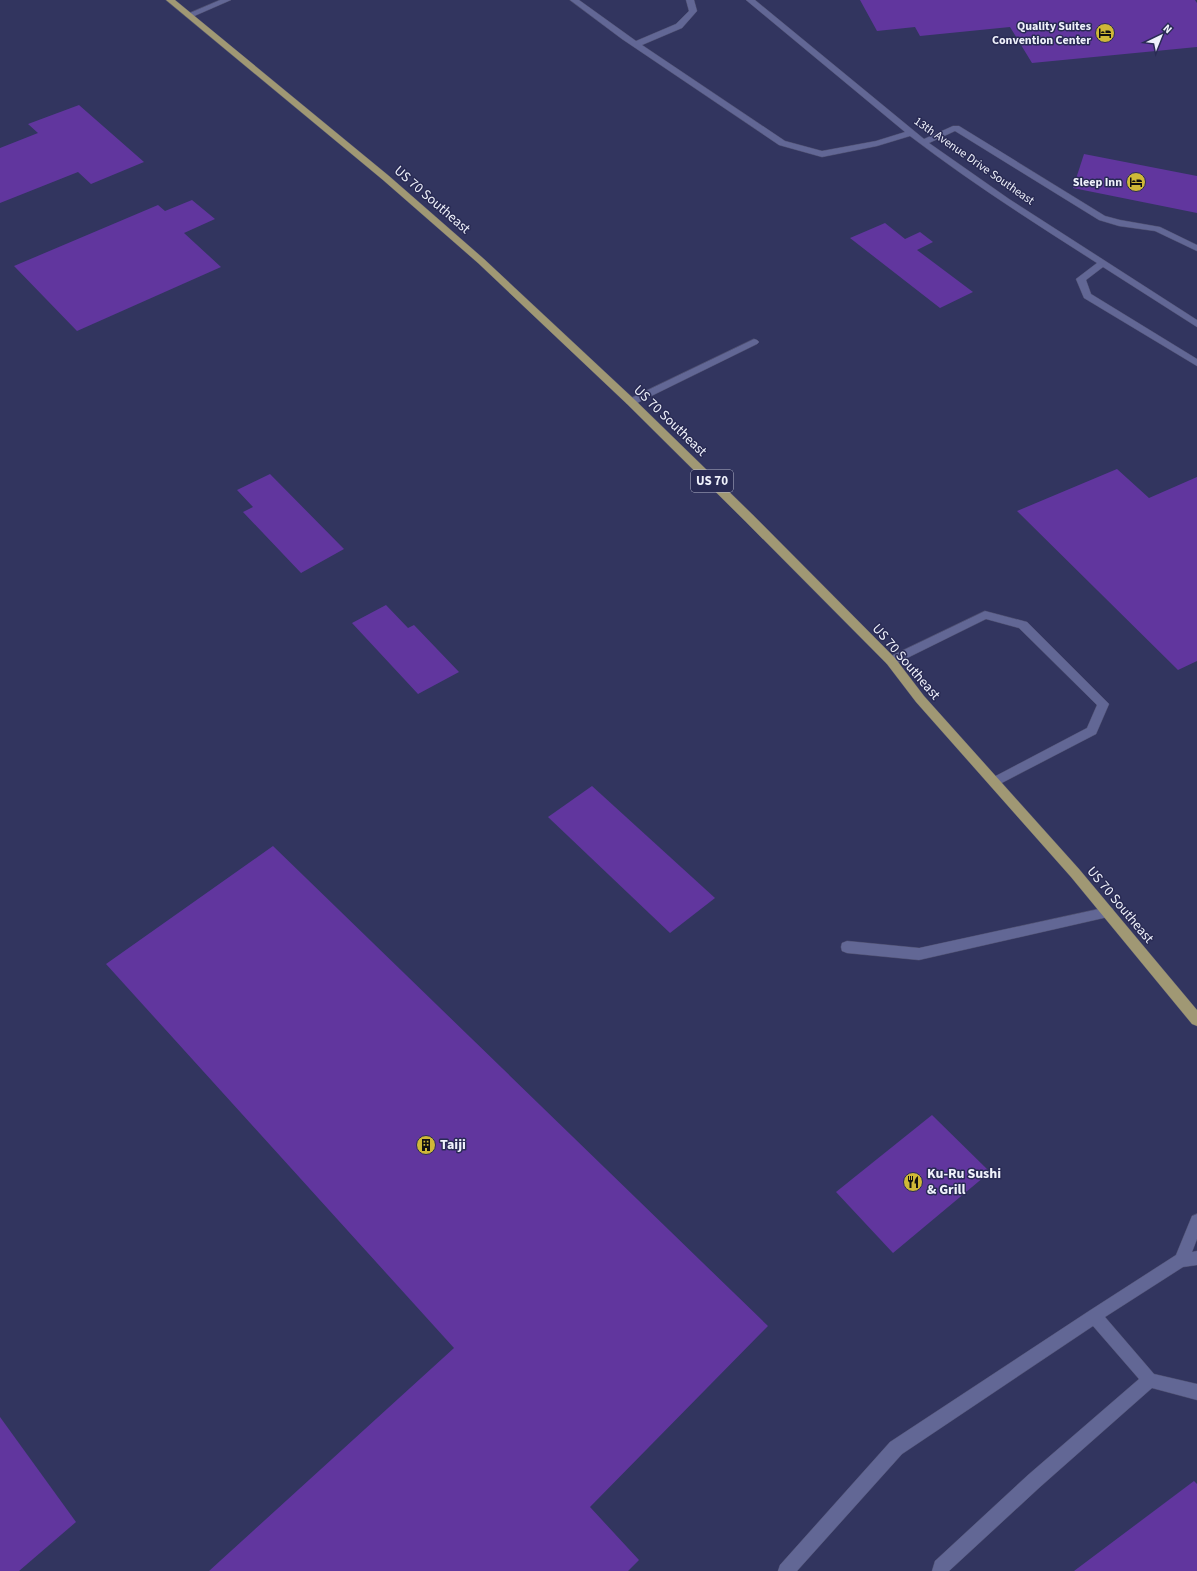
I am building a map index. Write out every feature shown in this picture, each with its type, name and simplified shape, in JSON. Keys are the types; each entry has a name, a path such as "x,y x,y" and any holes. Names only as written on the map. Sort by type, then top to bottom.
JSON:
{"main road":[{"name":"US 70 Southeast","path":"170,0 362,158 481,262 631,402 749,518 891,661 920,699 1108,912 1197,1020"}],"street":[{"path":"189,15 227,0"},
{"path":"574,0 782,143 822,154 877,143 911,133"},
{"path":"636,44 679,26 693,11 690,0"},
{"name":"13th Avenue Drive Southeast","path":"750,0 911,133 949,162 1196,322"},
{"path":"923,142 956,128 1102,218 1119,223 1157,229 1197,248"},
{"path":"1182,241 1197,237"},
{"path":"1103,263 1081,279 1087,296 1197,363"},
{"path":"631,402 754,342"},
{"path":"891,661 985,615 1023,625 1103,704 1092,731 994,782"},
{"path":"847,947 919,954 1108,912"},
{"path":"1181,1260 1197,1221"},
{"path":"786,1571 896,1448 1181,1260 1197,1258"},
{"path":"1094,1316 1150,1380 1197,1392"},
{"path":"940,1571 941,1567 1034,1481 1150,1380"}],"building":[{"name":"Quality Suites Convention Center","path":"860,0 1195,0 1197,3 1197,47 1032,63 1010,27 920,36 915,27 877,31"},
{"path":"79,105 144,162 91,184 78,172 0,203 0,148 38,133 28,124"},
{"name":"Sleep Inn","path":"1084,154 1197,176 1197,213 1073,188"},
{"path":"192,200 215,219 184,233 221,267 77,331 14,266 158,205 165,211"},
{"path":"885,223 905,239 920,232 933,242 917,250 973,292 940,308 850,238"},
{"path":"1117,469 1149,498 1197,477 1197,661 1178,670 1017,511"},
{"path":"270,474 344,549 301,573 243,512 253,507 237,490"},
{"path":"386,605 408,628 414,625 459,672 418,694 352,623"},
{"path":"592,786 715,898 670,933 548,817"},
{"name":"Taiji","path":"273,846 768,1326 590,1507 639,1560 628,1571 209,1571 454,1348 106,964"},
{"name":"Ku-Ru Sushi & Grill","path":"932,1115 990,1172 893,1253 836,1192"},
{"path":"0,1417 76,1522 19,1571 0,1571"},
{"path":"1194,1481 1197,1484 1197,1571 1074,1571"}],"place":[{"name":"Quality Suites Convention Center","path":"1105,33"},
{"name":"Sleep Inn","path":"1136,182"},
{"name":"Taiji","path":"426,1145"},
{"name":"Ku-Ru Sushi & Grill","path":"913,1182"}]}
